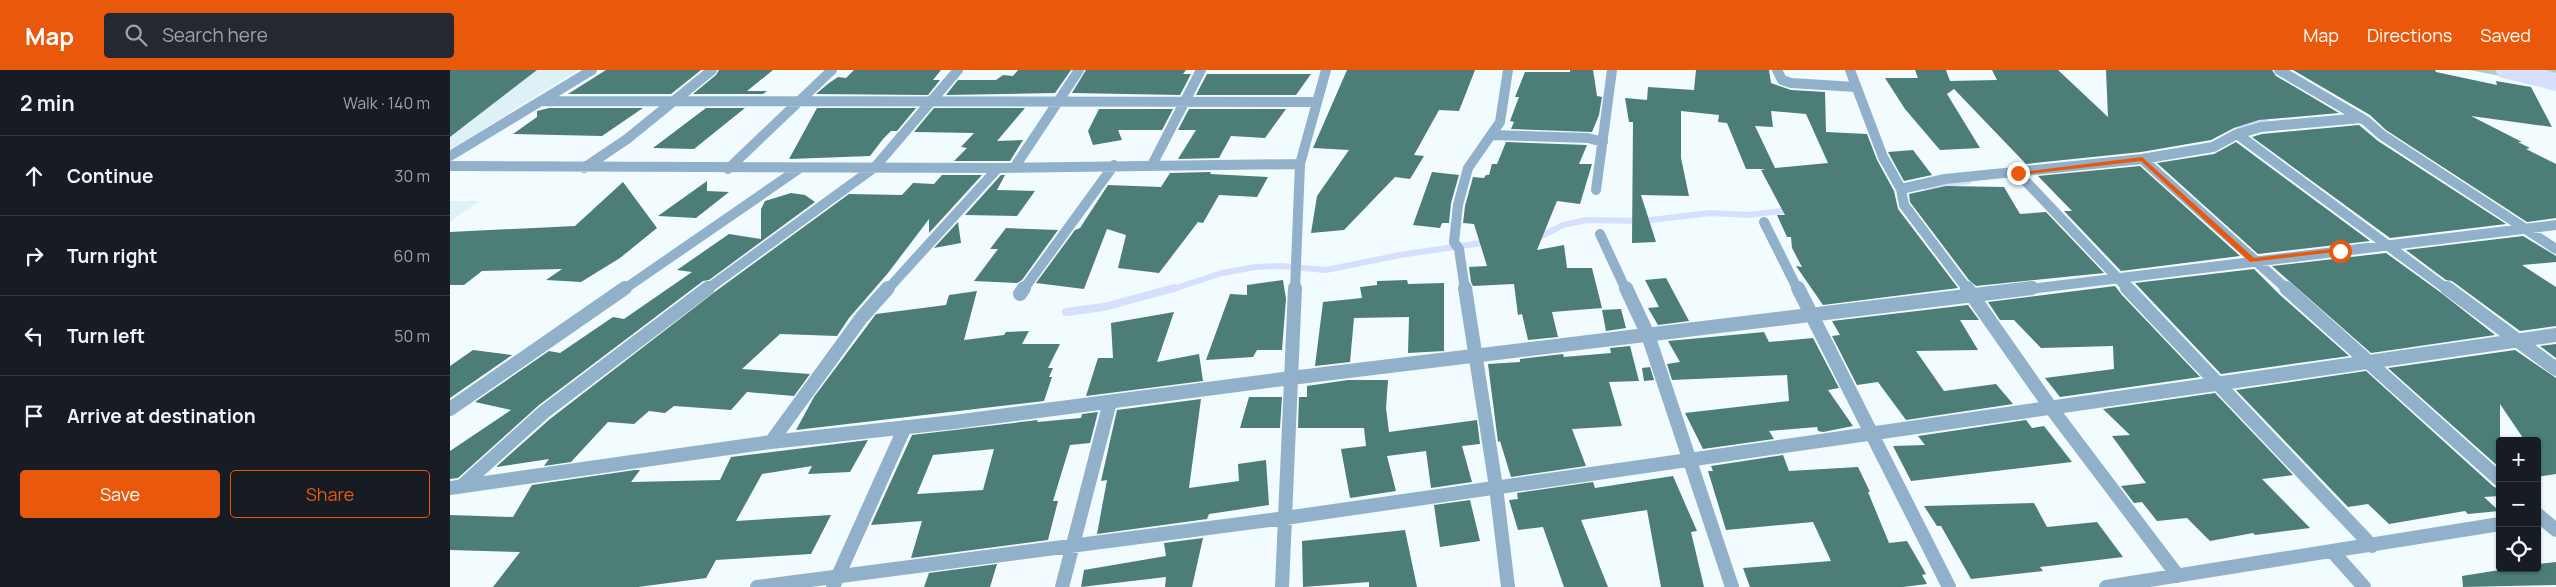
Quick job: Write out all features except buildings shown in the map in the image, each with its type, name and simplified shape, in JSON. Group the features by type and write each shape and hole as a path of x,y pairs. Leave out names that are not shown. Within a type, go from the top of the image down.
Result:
{"street":[{"path":"450,156 592,70"},
{"path":"584,168 627,139 712,70"},
{"path":"728,168 832,70"},
{"path":"457,487 544,412 766,245 875,167 958,70"},
{"path":"1014,168 1079,70"},
{"path":"1152,165 1201,70"},
{"path":"1282,587 1296,268 1297,272 1300,164 1326,70"},
{"path":"1508,70 1500,122 1468,168 1458,206 1456,245 1496,487 1508,587"},
{"path":"1596,190 1612,70"},
{"path":"1777,70 1782,80 1791,83 1856,87"},
{"path":"1850,70 1882,156 1901,189 1904,205 1973,296 2051,408 2178,576"},
{"path":"2279,70 2364,119 2382,135 2527,228 2556,249"},
{"path":"541,101 1317,102"},
{"path":"1901,189 1946,179 2142,159 2213,147 2237,134 2261,127 2364,119"},
{"path":"2237,134 2556,370"},
{"path":"1492,136 1588,138 1603,142"},
{"path":"2142,159 2252,260 2496,476"},
{"path":"450,166 584,168 1014,168 1114,165 1300,164"},
{"path":"1020,294 1114,165"},
{"path":"450,409 800,168"},
{"path":"771,442 862,317 998,168"},
{"path":"2018,173 2372,546"},
{"path":"1764,222 1949,587"},
{"path":"457,487 771,442 1812,316 2252,260 2556,225"},
{"path":"1600,234 1648,335 1692,459 1732,587"},
{"path":"758,587 836,582 1074,545 1285,518 2556,335"},
{"path":"1062,587 1110,402"},
{"path":"836,582 904,427"},
{"path":"2543,516 2556,530"},
{"path":"2106,587 2496,525"},
{"path":"2332,552 2364,587"}],"shaded area":[{"path":"450,70 578,70 450,150"},
{"path":"450,201 479,201 450,222"}],"green space":[{"path":"2469,70 2556,70 2556,89 2543,84"}],"waterway":[{"path":"2510,70 2556,82"},
{"path":"2235,135 2242,127 2266,122"},
{"path":"1926,187 1969,181"},
{"path":"1534,240 1563,225 1587,220 1642,221 1711,213 1747,215 1792,210"},
{"path":"1170,290 1222,273 1256,267 1280,266 1326,270 1400,255 1488,242"},
{"path":"1066,312 1104,307 1174,288"}],"route":[{"path":"2018,173 2142,159 2252,260 2340,251"}]}
